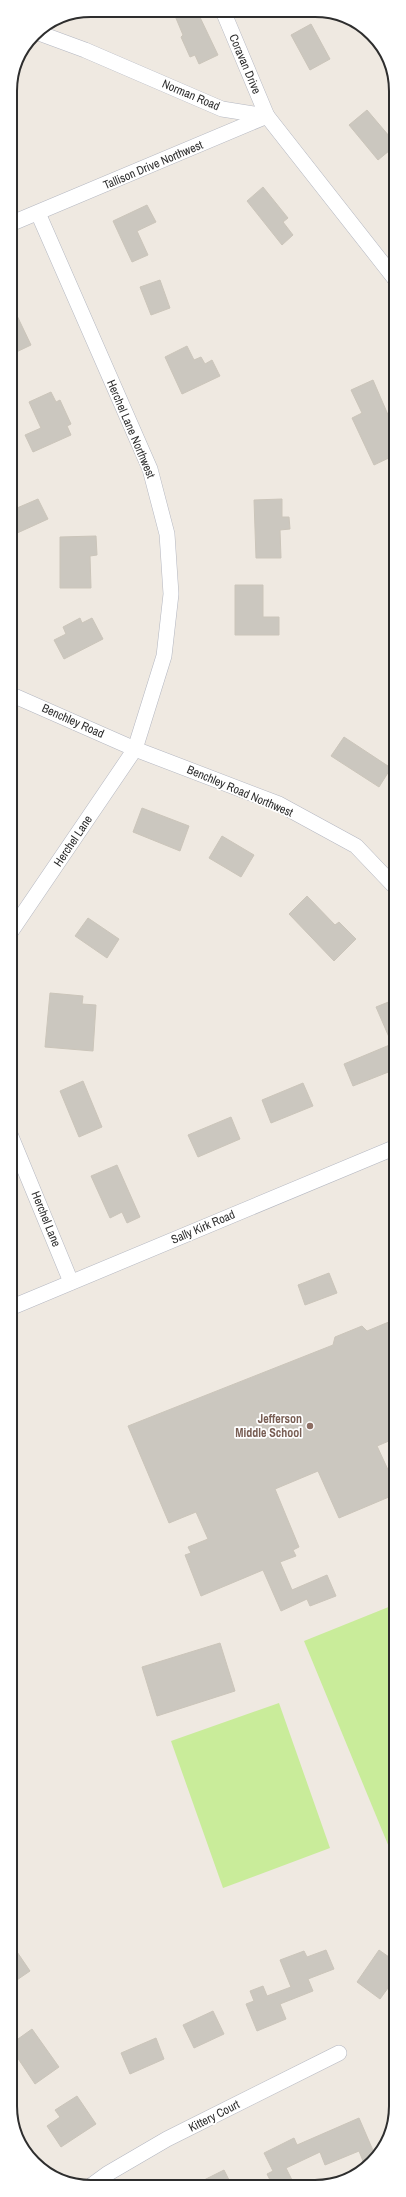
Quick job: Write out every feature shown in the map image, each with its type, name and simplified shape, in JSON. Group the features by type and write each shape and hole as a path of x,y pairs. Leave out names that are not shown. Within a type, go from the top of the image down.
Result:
{"street":[{"name":"Coravan Drive","path":"225,17 267,116"},
{"name":"Norman Road","path":"43,34 85,50 222,109 267,116"},
{"name":"Tallison Drive Northwest","path":"17,221 267,116"},
{"path":"267,116 389,271"},
{"name":"Herchel Lane Northwest","path":"38,213 150,469 167,534 171,594 164,656 135,749"},
{"name":"Benchley Road","path":"17,697 135,749"},
{"name":"Benchley Road Northwest","path":"135,749 279,804 356,846 389,881"},
{"name":"Herchel Lane","path":"17,923 135,749"},
{"name":"Sally Kirk Road","path":"17,1305 389,1150"},
{"name":"Herchel Lane","path":"17,1151 71,1282"},
{"name":"Kittery Court","path":"100,2180 107,2174 168,2139 339,2053"}],"green space":[{"path":"389,1607 389,1847 304,1641"},
{"path":"279,1703 330,1848 223,1888 171,1741"}],"building":[{"path":"176,17 200,17 218,55 199,64 195,55 190,57 181,37 183,35"},
{"path":"311,24 330,59 310,70 291,35"},
{"path":"367,110 389,136 389,151 378,160 349,125"},
{"path":"263,187 288,218 283,222 293,235 282,245 247,201"},
{"path":"147,205 156,222 137,231 148,255 132,262 113,221"},
{"path":"160,280 170,308 151,315 140,287"},
{"path":"17,316 31,345 17,352"},
{"path":"187,346 194,360 201,357 205,364 212,360 220,376 182,394 165,357"},
{"path":"373,380 389,417 389,458 374,465 352,418 362,413 351,390"},
{"path":"51,392 56,402 60,400 71,424 67,426 71,435 33,452 25,435 41,428 29,402"},
{"path":"38,499 48,519 17,533 17,508"},
{"path":"282,499 282,517 289,517 290,529 280,530 281,558 256,558 254,500"},
{"path":"96,536 97,555 90,556 91,588 60,588 60,537"},
{"path":"235,585 263,585 263,617 279,617 279,635 235,635"},
{"path":"80,618 82,623 92,618 103,639 64,659 54,640 66,634 63,627"},
{"path":"344,737 389,767 389,771 379,787 331,756"},
{"path":"142,808 189,826 180,851 133,832"},
{"path":"222,836 254,855 241,877 209,858"},
{"path":"307,896 335,925 339,922 356,939 334,961 289,914"},
{"path":"88,918 119,939 107,958 75,936"},
{"path":"50,993 83,996 82,1004 96,1005 93,1051 45,1047"},
{"path":"389,1002 389,1037 376,1007"},
{"path":"389,1045 389,1072 353,1086 344,1064"},
{"path":"83,1081 102,1127 79,1137 60,1091"},
{"path":"303,1083 313,1106 271,1123 262,1100"},
{"path":"231,1117 240,1139 198,1157 188,1135"},
{"path":"117,1165 140,1217 127,1223 122,1212 110,1218 91,1176"},
{"path":"329,1273 337,1293 305,1305 298,1285"},
{"path":"389,1322 389,1441 377,1446 389,1472 389,1497 339,1518 318,1471 275,1489 299,1547 293,1550 296,1556 280,1562 292,1590 327,1575 336,1596 310,1606 307,1599 281,1611 263,1570 201,1596 185,1555 191,1553 188,1547 208,1539 196,1512 169,1523 128,1426 333,1345 335,1337 362,1326 367,1331"},
{"path":"220,1643 235,1691 157,1716 142,1667"},
{"path":"326,1950 334,1969 308,1979 313,1991 280,2004 286,2019 257,2031 246,2004 254,2001 250,1991 263,1986 267,1996 291,1987 280,1960 304,1951 307,1957"},
{"path":"379,1950 389,1957 389,1987 380,1999 357,1982"},
{"path":"17,1952 30,1971 17,1980"},
{"path":"213,2011 224,2034 194,2048 183,2025"},
{"path":"32,2029 59,2067 35,2084 17,2057 17,2040"},
{"path":"156,2038 164,2059 130,2074 121,2053"},
{"path":"77,2096 96,2124 61,2147 47,2126 60,2117 55,2110"},
{"path":"359,2118 373,2151 363,2161 359,2151 325,2165 320,2152 286,2168 292,2180 270,2180 267,2174 273,2171 264,2153 294,2138 297,2145"},
{"path":"224,2170 229,2180 204,2180"}],"place":[{"name":"Jefferson Middle School","path":"310,1426"}]}
